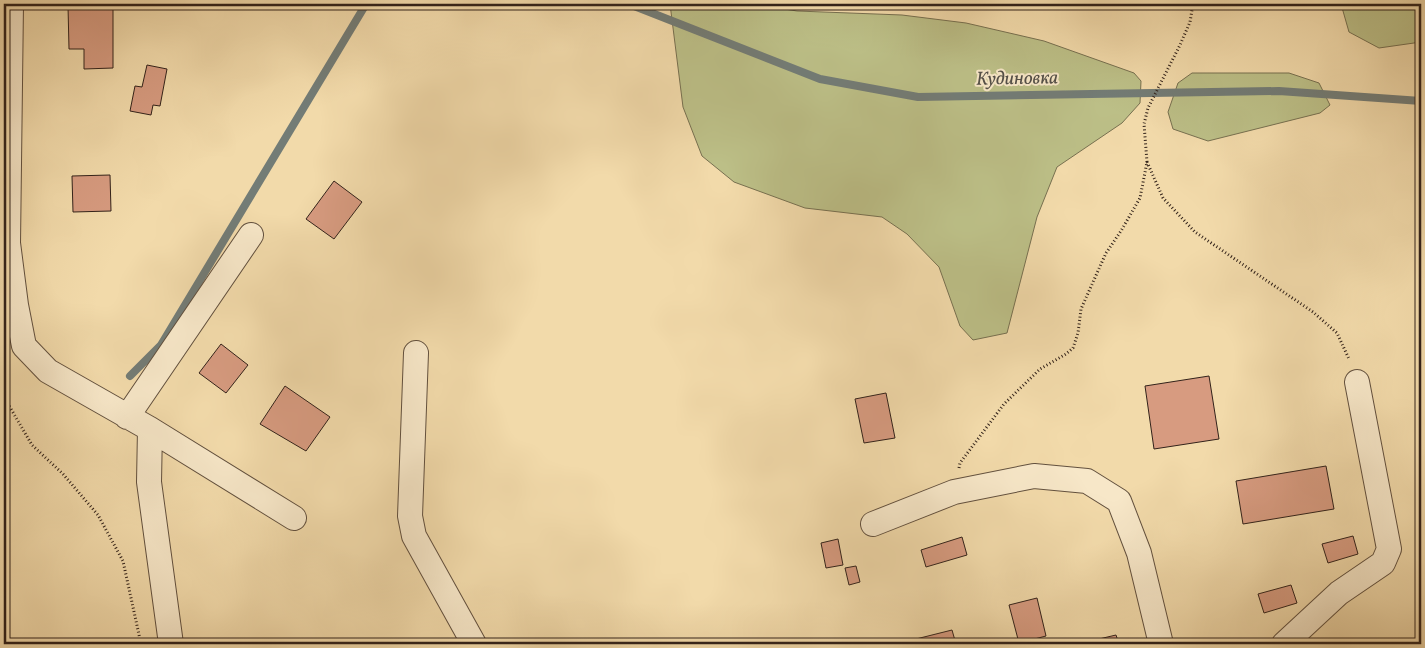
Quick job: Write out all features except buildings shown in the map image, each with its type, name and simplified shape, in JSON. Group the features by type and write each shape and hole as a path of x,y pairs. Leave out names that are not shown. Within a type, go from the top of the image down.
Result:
{"street":[{"path":"12,4 8,243 16,305 24,346 48,371 150,429 294,518"},
{"path":"127,417 251,235"},
{"path":"416,353 410,516 414,536 474,644"},
{"path":"1284,644 1339,593 1383,563 1389,549 1357,382"},
{"path":"150,429 149,482 171,644"},
{"path":"873,524 954,492 1034,476 1087,482 1118,501 1139,553 1161,644"}],"path":[{"path":"954,492 960,463 1004,404 1040,369 1073,348 1082,310 1094,278 1106,253 1140,198 1147,162 1144,124 1148,108 1190,22 1193,4"},
{"path":"1147,162 1163,198 1195,232 1313,312 1337,333 1346,350 1357,382"},
{"path":"4,397 32,445 63,474 98,515 123,561 141,644"}],"green space":[{"path":"670,4 754,4 797,11 902,15 966,23 1044,41 1134,73 1141,81 1140,103 1122,123 1057,167 1037,217 1007,333 973,340 960,326 939,267 907,234 882,217 805,208 734,182 702,156 683,107"},
{"path":"1341,4 1421,4 1421,42 1379,48 1349,32"},
{"path":"1192,73 1289,73 1319,83 1330,105 1320,113 1208,141 1173,129 1168,112 1178,83"}],"waterway":[{"path":"130,376 161,345 366,4"},
{"name":"Кудиновка","path":"629,4 820,79 918,97 1279,91 1421,101"}]}
